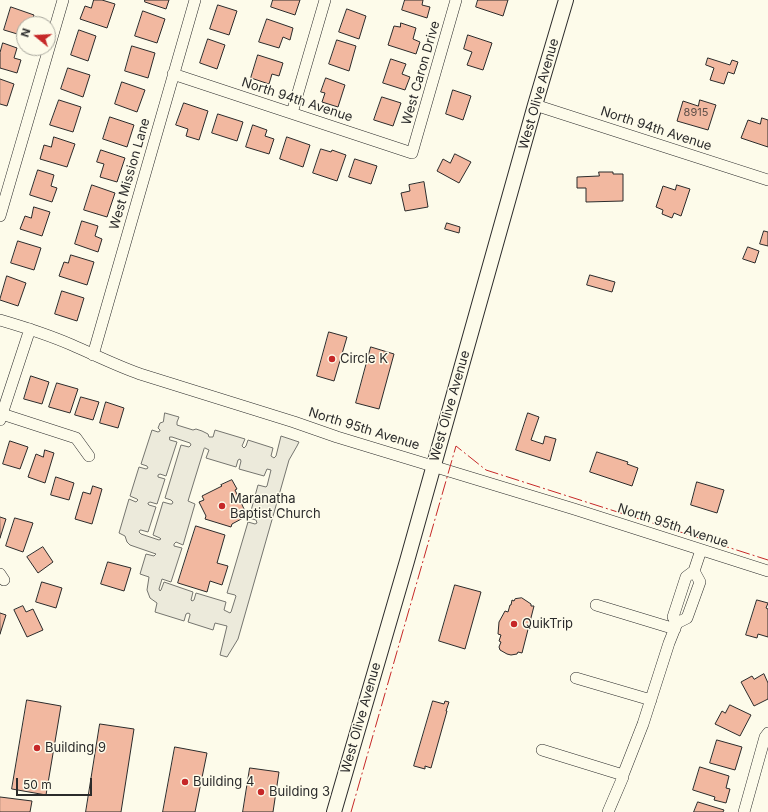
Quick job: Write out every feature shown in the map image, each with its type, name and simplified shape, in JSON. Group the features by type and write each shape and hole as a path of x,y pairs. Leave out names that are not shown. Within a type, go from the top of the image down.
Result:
{"main road":[{"name":"West Olive Avenue","path":"334,812 566,0"}],"street":[{"path":"0,216 63,0"},
{"name":"West Mission Lane","path":"93,355 195,0"},
{"path":"292,113 325,0"},
{"name":"West Caron Drive","path":"412,153 456,0"},
{"name":"North 94th Avenue","path":"173,74 412,153"},
{"name":"North 94th Avenue","path":"535,105 768,180"},
{"name":"North 95th Avenue","path":"0,320 30,329 72,345 122,368 140,374 768,571"},
{"path":"30,329 1,417 76,438 89,456"},
{"path":"608,812 643,724 669,643 676,626 674,617 686,577 694,571 700,550"},
{"path":"596,605 676,626"},
{"path":"576,678 651,700"},
{"path":"744,812 765,737 768,733"},
{"path":"542,750 623,775"}],"shaded area":[{"path":"165,413 179,417 177,425 202,431 208,434 209,437 213,437 215,430 245,439 242,446 244,448 248,440 273,448 271,456 274,458 276,456 281,436 299,442 289,460 238,639 227,657 220,655 227,626 215,623 213,630 188,622 190,614 188,613 186,614 184,621 155,612 157,603 150,598 147,590 149,577 140,574 146,554 154,556 156,554 130,545 125,536 119,533 129,499 136,502 138,500 130,496 139,467 146,469 148,468 147,466 141,464 152,430 158,432 160,431 158,428 160,423 163,422","holes":["170,437 190,443 191,445 189,447 181,445 165,498 173,502 172,504 163,502 153,535 161,539 159,540 139,532 140,530 148,532 156,507 149,505 148,503 150,502 157,504 165,479 158,477 158,475 160,474 166,476 177,442 170,440","205,448 209,450 206,458 236,467 238,460 240,459 239,469 264,476 267,469 271,470 267,486 258,485 249,518 256,520 257,523 255,524 248,522 227,593 236,596 230,613 224,610 226,602 196,593 194,600 192,601 193,592 164,582 160,591 159,589 162,579 171,582 182,548 174,546 174,544 176,542 183,545 195,504 188,501"]}],"building":[{"path":"94,0 102,0 115,4 107,28 80,19 85,6 91,8"},
{"path":"145,0 169,0 166,9 145,2"},
{"path":"273,0 300,0 295,15 271,7"},
{"path":"405,0 423,0 422,5 430,7 427,18 402,10"},
{"path":"478,0 508,0 503,16 476,7"},
{"path":"218,5 237,11 229,35 210,29"},
{"path":"11,7 34,15 16,16 16,34 4,30"},
{"path":"347,9 366,16 359,39 339,32"},
{"path":"143,11 165,19 157,43 135,36"},
{"path":"267,19 293,28 290,40 283,37 279,48 259,42"},
{"path":"401,23 416,28 413,39 420,42 416,54 388,45 394,26 400,27"},
{"path":"79,30 96,36 88,61 71,55"},
{"path":"468,35 492,43 483,70 467,65 472,52 464,49"},
{"path":"208,39 225,45 217,69 200,63"},
{"path":"337,40 356,46 349,71 329,64"},
{"path":"3,43 16,48 14,58 21,60 17,73 0,68 0,53"},
{"path":"132,46 155,53 148,78 125,71"},
{"path":"258,55 283,63 279,76 272,74 269,84 251,78"},
{"path":"708,58 730,65 732,60 738,62 734,74 728,72 724,84 710,80 714,68 706,65"},
{"path":"391,59 406,64 402,74 410,77 405,90 383,83"},
{"path":"68,68 90,75 83,97 61,89"},
{"path":"326,78 345,85 338,107 322,102 325,93 321,92"},
{"path":"0,79 14,84 7,106 0,104"},
{"path":"122,82 145,90 137,112 115,104"},
{"path":"453,90 471,96 463,120 446,114"},
{"path":"382,97 401,103 393,126 374,120"},
{"path":"59,100 81,107 73,132 50,125"},
{"path":"700,100 716,105 708,130 677,121 683,101 698,106"},
{"path":"184,103 208,111 199,140 186,136 188,129 176,125"},
{"path":"218,114 243,122 237,141 212,133"},
{"path":"110,117 134,125 127,147 103,139"},
{"path":"762,118 768,120 768,147 741,138 748,120 760,124"},
{"path":"253,125 267,130 265,136 274,139 269,154 246,147"},
{"path":"54,137 75,144 67,167 40,159 44,145 51,147"},
{"path":"287,137 310,145 303,167 280,159"},
{"path":"321,149 331,152 332,150 346,155 337,181 313,173"},
{"path":"101,150 125,158 117,182 100,177 104,164 97,162"},
{"path":"455,154 471,162 459,183 437,171 443,159 450,163"},
{"path":"355,159 377,166 371,184 349,177"},
{"path":"38,170 54,175 51,186 57,188 52,202 30,195"},
{"path":"599,172 623,174 623,201 586,202 586,188 577,188 577,177 599,176"},
{"path":"424,182 428,207 405,211 401,193 410,191 409,185"},
{"path":"92,185 115,193 107,217 84,210"},
{"path":"677,185 690,189 681,216 674,213 672,218 662,214 663,210 656,207 663,186 675,190"},
{"path":"34,207 50,212 42,236 20,229 25,216 31,218"},
{"path":"82,221 98,226 95,236 102,239 98,252 75,244"},
{"path":"447,223 460,227 459,233 445,229"},
{"path":"764,231 768,232 768,246 760,244"},
{"path":"18,241 41,248 34,270 11,263"},
{"path":"748,247 759,251 755,263 743,259"},
{"path":"71,255 94,262 87,285 59,276 64,262 68,263"},
{"path":"590,275 615,282 612,292 587,285"},
{"path":"7,276 26,283 18,306 0,300"},
{"path":"62,291 84,298 77,321 55,314"},
{"name":"Circle K","path":"329,332 347,337 334,381 317,376"},
{"name":"Circle K","path":"371,347 394,354 379,409 356,403"},
{"path":"31,376 49,382 42,404 24,399"},
{"path":"57,383 78,389 70,413 49,407"},
{"path":"81,397 99,402 93,420 75,415"},
{"path":"106,402 124,408 118,428 100,423"},
{"path":"528,413 539,417 531,440 543,444 545,436 556,439 550,461 516,450"},
{"path":"10,441 28,447 20,469 3,464"},
{"path":"45,450 54,453 45,483 28,477 36,454 43,457"},
{"path":"597,452 628,462 627,464 638,468 632,486 590,472"},
{"path":"56,477 74,483 69,500 51,495"},
{"name":"Maranatha Baptist Church","path":"232,480 245,511 242,512 245,517 232,524 231,527 205,519 206,516 199,502 204,500 202,496"},
{"path":"697,482 724,490 717,513 691,505"},
{"path":"93,486 102,489 92,524 75,519 83,492 90,494"},
{"path":"0,517 6,519 0,538"},
{"path":"15,518 33,523 23,552 6,546"},
{"path":"196,526 225,535 217,563 228,566 222,585 210,581 207,592 178,583"},
{"path":"43,547 53,562 38,573 27,557"},
{"path":"108,562 131,568 124,591 101,584"},
{"path":"42,582 62,588 56,608 36,602"},
{"path":"455,585 481,592 465,649 439,641"},
{"name":"QuikTrip","path":"522,598 531,604 531,606 534,606 522,653 518,652 517,654 511,655 500,650 499,647 501,642 499,641 501,635 498,634 499,622 505,611 508,612 512,600 514,601 515,599"},
{"path":"757,600 768,603 766,608 768,609 768,637 758,634 757,638 746,635"},
{"path":"23,606 26,612 33,609 43,630 27,637 14,610"},
{"path":"0,613 6,615 0,634"},
{"path":"764,674 768,683 768,699 754,706 741,682 752,676 754,679"},
{"name":"Building 9","path":"27,700 61,706 46,795 12,789"},
{"path":"433,701 444,704 445,701 449,702 431,768 425,766 425,769 414,766"},
{"path":"730,705 751,715 740,736 715,724 722,711 725,713"},
{"path":"100,724 134,729 121,812 86,812"},
{"path":"717,740 742,747 735,770 710,763"},
{"name":"Building 4","path":"175,747 207,753 195,812 163,812"},
{"path":"700,767 729,776 726,788 730,789 726,803 714,800 715,797 693,790"},
{"name":"Building 3","path":"250,768 279,772 273,812 243,812"},
{"path":"0,797 32,801 30,812 0,812"},
{"path":"698,802 724,810 723,812 694,812"}],"power":[{"path":"351,812 456,446 486,470 768,560"}],"place":[{"name":"Circle K","path":"332,359"},
{"name":"Maranatha Baptist Church","path":"222,506"},
{"name":"QuikTrip","path":"514,624"},
{"name":"Building 9","path":"37,748"},
{"name":"Building 4","path":"185,782"},
{"name":"Building 3","path":"261,792"}]}
